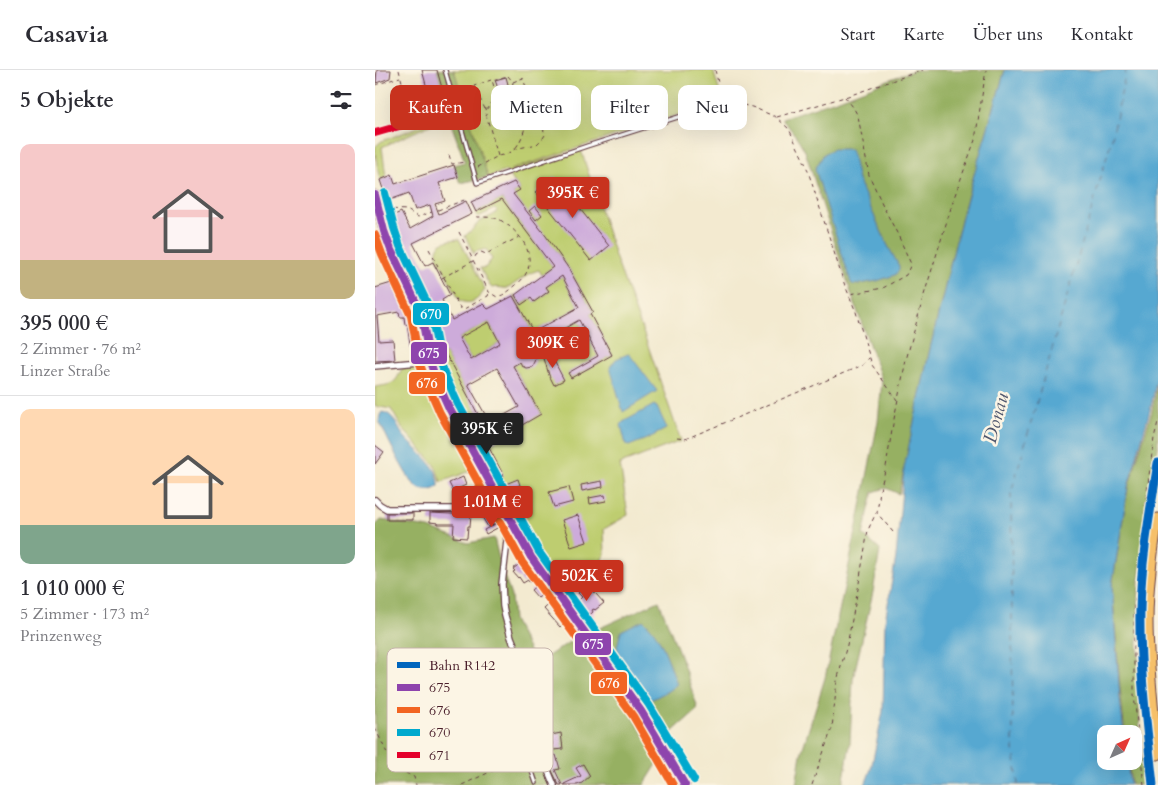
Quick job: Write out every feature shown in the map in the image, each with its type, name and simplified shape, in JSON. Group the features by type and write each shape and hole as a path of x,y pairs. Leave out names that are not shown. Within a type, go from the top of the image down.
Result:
{"main road":[{"path":"375,195 377,212 391,250 421,313 430,361 449,408 507,515 541,572 641,711 685,785"},
{"path":"1158,518 1149,592 1148,620 1149,661 1158,754"}],"street":[{"path":"375,366 430,361"},
{"path":"375,500 387,509 463,509 480,505 497,496"},
{"path":"507,515 504,520 507,541 502,584 503,606 511,637 517,648"},
{"path":"549,772 554,785"}],"lane":[{"path":"445,70 449,85"},
{"path":"461,130 477,183 678,117"},
{"path":"375,133 390,128"},
{"path":"532,772 536,783"}],"path":[{"path":"375,70 375,77"},
{"path":"399,70 403,85"},
{"path":"715,70 723,104 743,104 776,117 789,129 807,165 872,366 897,400"},
{"path":"776,117 845,97 923,70"},
{"path":"812,785 832,728 837,681 847,645 868,530 877,513 906,360 955,195 975,140 986,70"},
{"path":"498,156 485,111 474,86 508,76 513,82"},
{"path":"375,85 400,77"},
{"path":"513,82 523,78 525,85"},
{"path":"492,80 493,85"},
{"path":"845,97 853,106 858,116 869,175 899,235 911,264 906,275 883,288 849,294"},
{"path":"485,111 491,104"},
{"path":"515,149 525,130"},
{"path":"473,170 515,149 537,144 545,135 544,130"},
{"path":"449,155 452,164 471,162"},
{"path":"438,210 467,199"},
{"path":"386,204 388,209 407,210 418,218 432,212"},
{"path":"459,232 489,292 497,297 503,296 524,279 531,260 525,245 519,237 499,219 476,217"},
{"path":"443,278 473,261 476,255 481,252 486,254 519,237"},
{"path":"429,249 460,308 464,309 488,296 489,292"},
{"path":"677,438 685,439 746,414 863,365 870,358"},
{"path":"877,513 893,532"},
{"path":"375,728 387,753"},
{"path":"404,772 414,777 416,785"},
{"path":"462,785 490,772"}],"shaded area":[{"path":"573,562 588,585 604,603 595,610 591,631 553,580"}],"green space":[{"path":"437,70 713,70 718,85 678,85 678,115 668,118 668,85 591,85 591,130 632,130 510,170 581,150 616,259 681,441 620,464 628,515 604,529 605,554 588,585 579,593 588,584 573,562 553,580 536,556 448,396 434,359 445,353 493,441 541,413 513,366 520,362 526,368 531,366 535,361 534,354 543,349 513,296 515,295 521,305 531,298 535,302 549,292 546,287 562,276 579,307 539,329 546,339 579,320 598,356 568,373 571,378 612,355 590,314 593,312 569,269 513,194 520,190 506,171 460,183 454,165 465,162 453,130 481,130 481,85 441,85"},
{"path":"437,70 454,70 459,85 441,85"},
{"path":"914,70 1005,70 963,212 929,353 899,494 886,488 873,492 863,535 880,550 873,592 853,679 850,744 843,785 796,785 801,754 825,678 878,422 882,381 805,151 782,118 839,99"},
{"path":"410,130 419,130 382,147 386,178 380,180 375,147 382,141"},
{"path":"453,130 473,130 488,177 460,183 454,165 465,162"},
{"path":"502,199 553,267 542,275 539,270 532,272 509,288 492,288 480,268 485,268 492,259 486,249 474,252 474,254 465,236 479,222 495,214 497,211 495,209 478,217 476,212"},
{"path":"459,239 485,289 481,296 471,302 460,300 437,254 437,249 441,243"},
{"path":"489,322 500,343 471,360 459,338"},
{"path":"423,365 442,410 476,469 441,482 435,465 402,428 391,409 375,406 375,387 393,383 402,368"},
{"path":"1158,381 1158,448 1139,580 1140,725 1124,725 1112,586 1128,488 1152,411"},
{"path":"381,520 429,528 468,543 494,538 511,596 513,620 528,648 387,648 387,772 553,772 553,653 580,635 617,688 659,761 644,785 375,785 375,526"},
{"path":"659,601 683,663 698,709 664,739 591,632"},
{"path":"1143,769 1145,785 1131,785 1129,770"}],"water":[{"name":"Donau","path":"1005,70 1158,70 1158,374 1151,407 1128,487 1112,586 1123,725 1097,725 1097,770 1128,770 1130,785 865,785 871,769 883,711 885,621 896,557 904,468 963,212"},
{"path":"833,149 851,149 858,180 899,266 899,270 895,275 877,281 854,285 851,283 815,169 824,154"},
{"path":"628,354 657,391 623,412 610,367 616,359"},
{"path":"654,405 657,407 666,429 629,446 626,445 621,425 623,422"},
{"path":"382,412 392,418 403,435 430,463 437,474 439,486 434,489 425,490 419,489 412,482 379,421"},
{"path":"643,620 650,626 660,641 677,684 649,701 621,662 617,647 621,631"}],"building":[{"path":"377,70 391,70 390,78 376,83"},
{"path":"422,70 437,70 441,85 426,85"},
{"path":"506,77 508,85 497,85 495,80"},
{"path":"454,165 458,177 439,183 445,201 435,204 439,214 466,201 472,214 413,243 425,266 433,262 450,295 442,300 452,320 480,305 483,304 488,309 513,296 543,349 534,354 536,358 532,367 526,368 520,362 513,366 541,414 493,442 445,353 434,359 431,344 438,340 433,331 435,329 390,239 396,237 388,218 401,212 410,229 433,216 430,205 415,210 409,193 387,201 380,180 392,175 395,184","holes":["489,322 500,343 471,360 459,338","497,368 519,407 490,423 468,384"]},
{"path":"555,177 609,246 591,261 536,192"},
{"path":"514,182 520,190 513,194 569,269 593,312 590,314 612,355 571,378 568,373 598,356 579,320 546,339 539,329 579,307 562,276 546,287 549,291 534,302 531,298 521,305 515,295 553,267 502,199 476,212 471,202"},
{"path":"535,206 542,215 536,220 529,211"},
{"path":"398,281 405,308 412,307 413,314 418,315 422,349 411,350 407,324 405,325 404,317 400,317 399,312 377,316 379,341 393,340 395,360 375,361 375,288"},
{"path":"549,351 564,380 554,385 543,355"},
{"path":"479,429 504,476 496,480 471,434"},
{"path":"375,445 384,452 375,464"},
{"path":"463,477 466,485 453,491 449,483"},
{"path":"518,479 520,485 505,491 503,485"},
{"path":"602,481 603,487 582,491 581,485"},
{"path":"569,487 573,502 554,507 549,492"},
{"path":"605,495 606,501 590,504 589,498"},
{"path":"488,507 497,522 488,527 479,512"},
{"path":"387,513 413,513 413,520 387,520"},
{"path":"430,513 471,515 467,538 453,537 454,524 430,522"},
{"path":"578,515 587,542 571,547 562,520"},
{"path":"497,523 499,527 486,534 484,530"},
{"path":"522,562 535,578 529,582 528,580 523,583 513,572 515,571 513,569"},
{"path":"537,585 544,593 538,598 531,590"},
{"path":"588,585 604,603 595,610 592,610 593,612 585,619 571,602 577,597 579,600 582,597 578,593"},
{"path":"554,600 569,618 560,627 544,609"},
{"path":"561,733 563,749 553,750 553,735"},
{"path":"556,755 560,769 555,770 562,785 559,785 552,772 553,756"},
{"path":"583,764 590,776 577,785 564,785 581,776 576,768"}],"ferry route":[{"path":"1018,785 1013,740 1011,493 1112,138 1126,70"}],"rail line":[{"name":"R142","path":"1153,785 1142,676 1140,610 1144,555 1158,463"}],"transit line":[{"name":"671","path":"375,133 390,129"},
{"name":"670","path":"385,193 400,246 430,309 444,373 458,404 539,552 649,705 694,780"},
{"name":"675","path":"375,195 391,250 421,313 430,361 449,408 531,557 641,711 685,785"},
{"name":"676","path":"375,235 411,316 420,364 440,413 522,562 633,716 673,785"}]}
